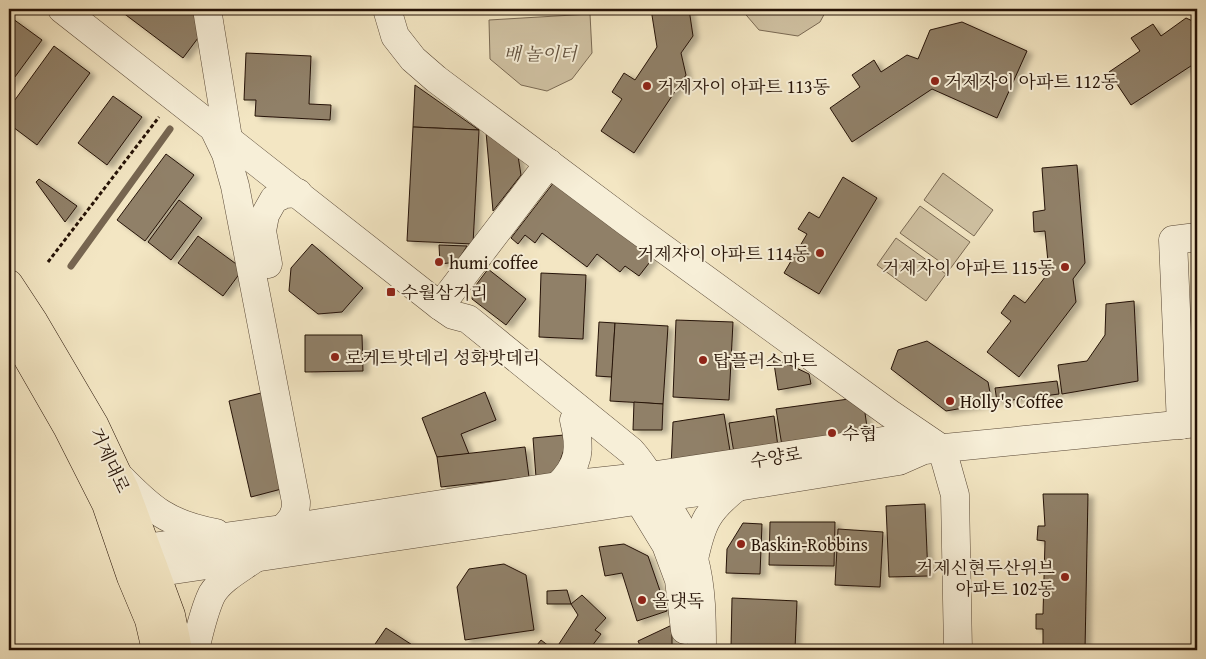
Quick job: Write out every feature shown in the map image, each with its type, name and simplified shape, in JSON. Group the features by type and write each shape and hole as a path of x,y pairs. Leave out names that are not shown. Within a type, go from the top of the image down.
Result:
{"main road":[{"name":"거제대로","path":"9,284 34,322 94,424 119,476 135,549 144,575 149,620 156,650"},
{"name":"거제대로","path":"9,326 72,435 106,504 135,549"},
{"name":"거제대로","path":"144,575 171,615 178,650"}],"street":[{"path":"62,9 447,310 468,319 640,460 644,488 679,580 685,650"},
{"path":"207,9 220,132 235,186 296,502 296,513 282,529"},
{"path":"387,9 395,36 412,59 436,79 890,413 933,449 955,495 958,650"},
{"path":"447,310 549,163"},
{"path":"298,193 285,194 274,199 265,215 262,231 310,501 319,512 333,521"},
{"path":"1189,424 1173,240 1197,237"},
{"path":"447,310 460,329 574,420 605,449 644,488 685,536 694,559 699,588 702,650"},
{"path":"558,486 570,473 578,454 579,439 574,420"},
{"name":"수양로","path":"644,488 737,487 899,460 933,449 1189,424"},
{"name":"수양로","path":"644,488 896,439 933,449"},
{"path":"119,476 142,500 168,518 195,529 232,536"},
{"path":"135,549 282,529 558,486 644,488"},
{"path":"694,559 698,538 710,511 737,487"},
{"path":"144,575 644,488"},
{"path":"195,650 199,632 213,593 230,575 258,556"}],"path":[{"path":"48,262 174,96"}],"green space":[{"path":"741,9 827,9 820,22 798,36 759,30"},
{"name":"배 놀이터","path":"590,14 592,53 572,79 547,91 521,85 490,59 489,20"},
{"path":"943,173 993,210 974,236 924,200"},
{"path":"920,206 970,242 950,269 900,233"},
{"path":"896,238 946,274 926,301 877,265"}],"building":[{"path":"118,9 197,9 201,34 183,58"},
{"name":"거제자이 아파트 113동","path":"651,9 689,9 693,36 681,53 686,75 634,153 601,131 622,99 612,92 624,73 635,80 657,47"},
{"path":"9,16 42,40 9,85"},
{"path":"1186,18 1197,23 1197,62 1131,105 1109,72 1140,51 1131,38 1153,24 1161,36"},
{"name":"거제자이 아파트 112동","path":"962,22 1027,51 997,118 932,89 852,142 830,108 860,87 852,75 874,60 881,72 907,55 918,59 930,30"},
{"path":"54,46 90,73 37,145 9,124 9,108"},
{"path":"246,53 311,56 309,104 331,105 330,120 255,116 256,100 244,100"},
{"path":"415,85 479,130 413,127"},
{"path":"113,96 142,117 107,165 78,143"},
{"path":"413,127 479,130 473,244 407,241"},
{"path":"486,132 518,156 521,175 493,211"},
{"path":"166,154 194,175 145,241 117,220"},
{"name":"거제자이 아파트 115동","path":"1077,165 1085,263 1073,279 1076,302 1019,377 987,352 1011,321 1001,313 1014,295 1025,303 1049,272 1045,231 1034,232 1033,212 1045,210 1042,168"},
{"name":"거제자이 아파트 114동","path":"843,177 877,198 819,294 784,273 807,234 798,229 809,212 819,218"},
{"path":"39,179 77,206 65,222 36,182"},
{"path":"554,182 653,258 639,276 625,266 620,272 597,254 587,267 542,233 535,243 525,235 518,244 511,238"},
{"path":"179,200 202,218 171,260 148,242"},
{"path":"198,236 243,269 223,296 178,263"},
{"path":"312,244 363,288 342,312 318,314 289,291 291,268"},
{"path":"439,245 467,246 457,262 440,264"},
{"path":"488,269 526,299 506,325 472,299 473,289"},
{"path":"541,273 586,275 583,339 539,337"},
{"path":"1134,301 1138,381 1062,394 1058,365 1087,361 1105,335 1106,304"},
{"name":"탑플러스마트","path":"676,320 733,322 729,400 673,397"},
{"path":"599,322 615,323 612,377 596,376"},
{"path":"615,323 668,326 663,404 610,401"},
{"path":"305,335 362,335 363,371 305,372"},
{"path":"927,341 988,382 992,403 946,411 891,369 898,350"},
{"path":"773,357 809,374 811,384 778,390"},
{"path":"1057,381 1059,394 997,402 995,388"},
{"path":"269,391 289,487 251,497 229,401"},
{"path":"485,392 496,420 461,434 469,454 437,457 422,418"},
{"path":"856,398 864,406 868,434 782,446 776,409"},
{"path":"634,402 663,404 662,430 633,430"},
{"path":"724,414 731,457 671,467 673,422"},
{"path":"774,416 778,447 734,453 729,423"},
{"path":"564,435 565,447 555,475 536,477 533,438"},
{"path":"525,447 529,477 441,487 437,457"},
{"name":"거제신현두산위브 아파트 102동","path":"1043,494 1088,494 1085,650 1043,650 1043,629 1036,629 1036,614 1043,614 1045,541 1037,540 1038,526 1045,526"},
{"path":"925,504 928,576 889,577 886,506"},
{"path":"770,522 835,522 834,566 769,565"},
{"path":"743,523 762,524 760,574 726,573 727,549"},
{"path":"838,529 883,532 880,587 835,585"},
{"path":"624,544 648,556 667,611 637,621 622,573 605,576 599,547"},
{"path":"504,564 526,575 534,630 465,640 457,587 469,569"},
{"path":"567,590 571,604 547,604 547,591"},
{"path":"582,595 606,618 595,630 601,634 589,650 555,650 578,615 571,604"},
{"path":"732,598 797,601 795,649 731,647"},
{"path":"672,625 672,650 642,650 638,641"},
{"path":"386,628 420,650 371,650"},
{"path":"541,640 554,650 533,650"}],"waterway":[{"path":"71,266 170,129"}],"place":[{"name":"거제자이 아파트 112동","path":"935,81"},
{"name":"거제자이 아파트 113동","path":"647,86"},
{"name":"거제자이 아파트 114동","path":"820,253"},
{"name":"humi coffee","path":"439,262"},
{"name":"거제자이 아파트 115동","path":"1065,267"},
{"name":"수월삼거리","path":"391,292"},
{"name":"로케트밧데리 성화밧데리","path":"335,357"},
{"name":"탑플러스마트","path":"703,360"},
{"name":"Holly's Coffee","path":"950,401"},
{"name":"수협","path":"832,433"},
{"name":"Baskin-Robbins","path":"741,544"},
{"name":"거제신현두산위브 아파트 102동","path":"1065,577"},
{"name":"올댓독","path":"642,600"}]}
